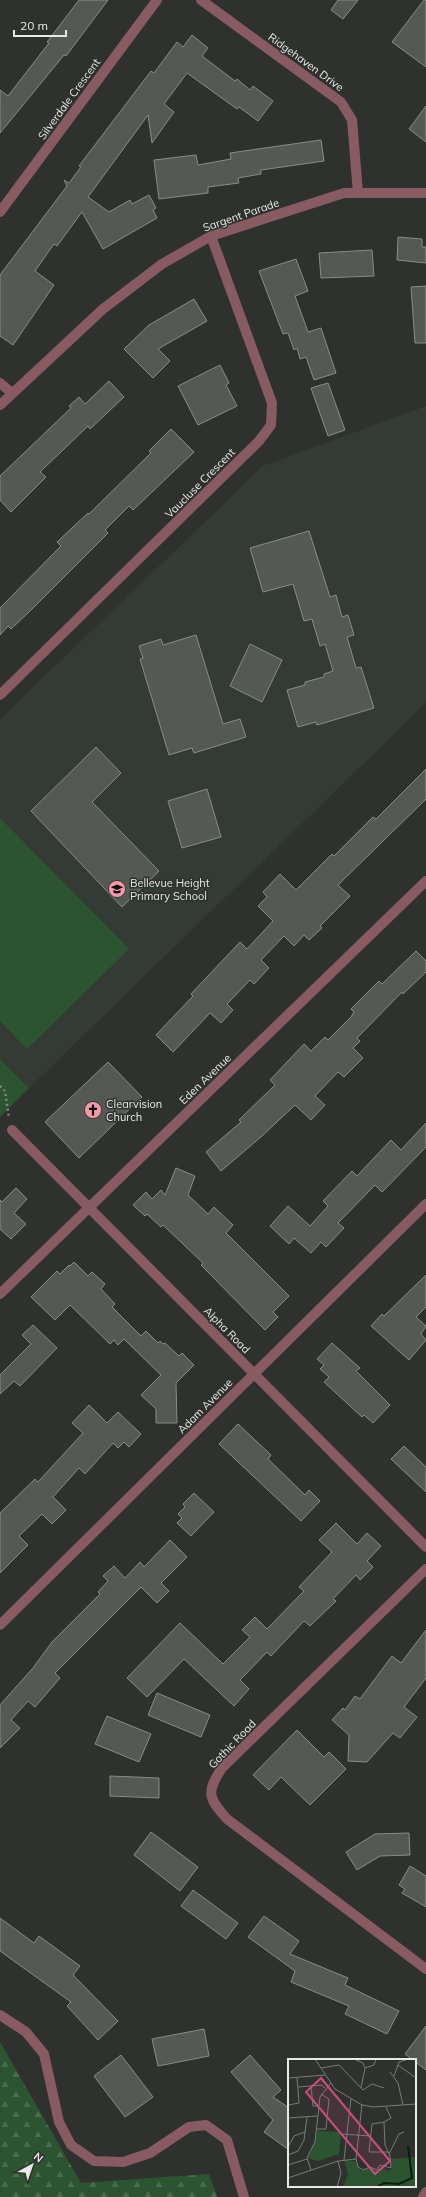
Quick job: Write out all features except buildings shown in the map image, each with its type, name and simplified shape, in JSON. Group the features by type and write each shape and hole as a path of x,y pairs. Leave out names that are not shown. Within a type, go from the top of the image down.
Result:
{"street":[{"name":"Silverdale Crescent","path":"0,212 157,0"},
{"name":"Ridgehaven Drive","path":"201,0 341,102 352,120 358,193"},
{"name":"Sargent Parade","path":"0,405 103,309 162,264 211,236 344,193 426,193"},
{"name":"Vaucluse Crescent","path":"0,696 253,447 271,425 272,403 211,236"},
{"path":"0,383 12,393"},
{"name":"Eden Avenue","path":"0,1294 426,881"},
{"name":"Alpha Road","path":"12,1130 426,1547"},
{"name":"Adam Avenue","path":"0,1625 426,1204"},
{"name":"Gothic Road","path":"426,1569 222,1768 213,1782 210,1793 214,1804 228,1819 426,1969"},
{"path":"0,2016 26,2032 44,2054 59,2122 71,2145 94,2161 123,2162 150,2153 189,2127 206,2125 227,2140 244,2197"},
{"path":"423,2197 426,2192"}],"path":[{"path":"0,1086 5,1091 12,1130"}],"shaded area":[{"name":"Bellevue Height Primary School","path":"426,406 426,703 29,1088 0,1059 0,719 263,466"}],"green space":[{"path":"0,818 129,949 27,1049 0,1021"},
{"path":"0,1059 29,1088 0,1117"},
{"path":"0,2042 81,2183 209,2174 217,2197 0,2197"}],"place":[{"name":"Bellevue Height Primary School","path":"117,889"},
{"name":"Clearvision Church","path":"93,1110"}]}
